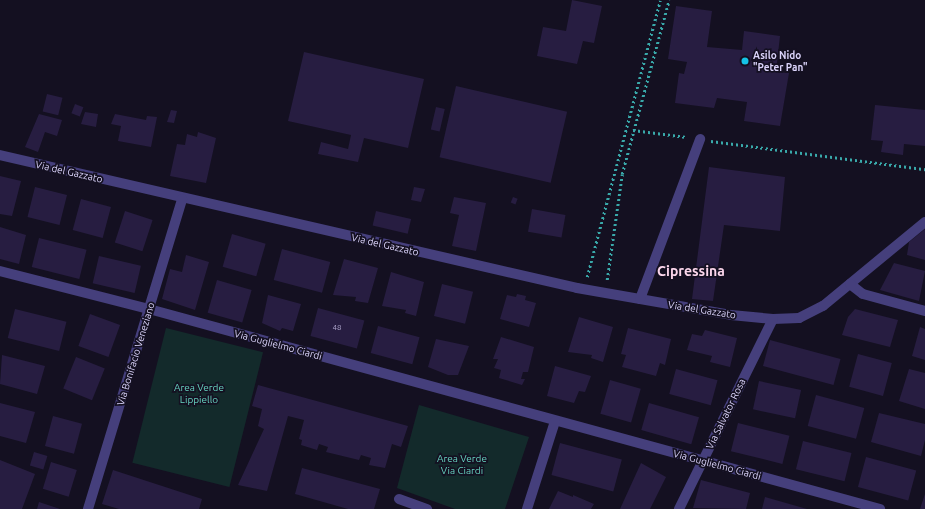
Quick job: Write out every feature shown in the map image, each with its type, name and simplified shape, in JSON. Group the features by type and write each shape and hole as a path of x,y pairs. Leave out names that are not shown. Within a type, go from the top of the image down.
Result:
{"street":[{"path":"640,299 700,139"},
{"name":"Via del Gazzato","path":"0,156 182,199 584,290 730,315 772,319 799,318 823,306 925,222"},
{"name":"Via Bonifacio Veneziano","path":"88,509 182,199"},
{"name":"Via Guglielmo Ciardi","path":"0,271 149,309 880,509"},
{"path":"850,284 863,294 925,311"},
{"name":"Via Salvator Rosa","path":"679,509 772,319"},
{"path":"527,509 555,421"},
{"path":"399,499 427,509"}],"path":[{"path":"584,290 660,0"},
{"path":"604,293 622,174 669,0"},
{"path":"633,130 925,169"}],"green space":[{"name":"Area Verde Lippiello","path":"166,328 263,352 229,487 132,463"},
{"name":"Area Verde Via Ciardi","path":"419,405 529,437 505,509 455,509 397,488"}],"building":[{"path":"572,0 602,6 594,43 583,41 577,64 537,56 543,27 566,31"},
{"path":"676,6 712,11 707,47 742,50 744,31 780,36 776,72 789,73 780,126 744,121 747,102 717,98 714,108 675,103 679,73 684,74 687,62 668,59"},
{"path":"304,52 424,79 408,148 364,138 358,162 318,154 321,142 348,149 351,135 288,121"},
{"path":"456,86 567,112 551,183 440,157"},
{"path":"47,94 63,98 58,115 43,111"},
{"path":"75,104 83,107 80,117 71,113"},
{"path":"875,105 925,110 925,146 904,144 903,155 881,152 883,141 871,140"},
{"path":"436,107 445,109 440,131 431,129"},
{"path":"171,110 177,111 174,123 167,122"},
{"path":"85,112 98,114 96,127 81,124"},
{"path":"39,114 62,120 57,136 45,132 38,152 25,147"},
{"path":"115,114 146,120 147,116 157,117 151,147 118,141 121,126 111,124"},
{"path":"198,132 216,138 206,183 170,176 177,144 185,145 187,134 197,137"},
{"path":"709,167 785,177 780,231 724,225 713,301 692,299"},
{"path":"0,176 21,181 12,216 0,214"},
{"path":"35,187 67,195 60,225 28,217"},
{"path":"414,187 425,189 421,202 411,200"},
{"path":"454,197 486,203 476,251 452,246 459,215 450,213"},
{"path":"513,197 518,199 515,204 511,203"},
{"path":"81,199 111,207 103,238 73,230"},
{"path":"532,209 565,215 561,238 528,232"},
{"path":"125,211 153,220 142,251 115,242"},
{"path":"376,211 411,219 408,234 373,226"},
{"path":"0,227 26,235 19,264 0,259"},
{"path":"925,229 925,260 907,255 909,242"},
{"path":"232,234 266,244 256,276 223,267"},
{"path":"39,238 87,250 79,279 32,267"},
{"path":"282,249 330,262 322,293 274,280"},
{"path":"186,255 209,262 195,310 162,299 170,269 182,272"},
{"path":"99,256 141,266 135,293 93,283"},
{"path":"344,259 378,268 368,303 355,301 356,297 333,295"},
{"path":"894,263 925,271 919,301 880,290"},
{"path":"391,272 424,282 416,316 405,313 406,310 382,306"},
{"path":"217,280 252,290 242,323 208,313"},
{"path":"442,284 473,292 465,324 434,316"},
{"path":"517,294 526,296 525,300 536,303 529,327 500,319 507,295 516,297"},
{"path":"268,295 301,304 293,331 282,328 280,331 262,323"},
{"path":"318,308 364,320 357,348 310,336"},
{"path":"15,309 66,322 59,351 8,338"},
{"path":"855,309 898,320 890,347 842,335 848,317"},
{"path":"90,314 120,325 108,357 78,346"},
{"path":"579,317 613,327 603,362 591,358 592,355 568,352"},
{"path":"378,326 420,337 412,364 371,353"},
{"path":"920,327 925,329 925,360 912,356"},
{"path":"628,328 671,339 665,365 660,363 656,376 622,367 626,355 621,354"},
{"path":"705,330 737,338 730,367 710,362 712,356 687,350 692,334 702,336"},
{"path":"501,337 534,347 528,372 523,372 521,379 525,379 522,385 499,378 501,370 494,368 498,359 493,359"},
{"path":"436,339 469,346 458,375 448,375 428,367"},
{"path":"770,340 841,359 834,385 763,366"},
{"path":"858,354 892,363 883,396 849,387"},
{"path":"2,355 45,366 37,394 0,384"},
{"path":"76,357 105,369 92,400 63,389"},
{"path":"555,366 591,376 585,392 579,391 574,403 547,396"},
{"path":"676,369 718,380 711,405 669,394"},
{"path":"909,369 925,373 925,409 899,401"},
{"path":"610,380 641,389 631,422 600,414"},
{"path":"759,381 801,390 795,418 753,409"},
{"path":"258,385 408,426 401,447 392,444 385,468 369,465 371,458 361,455 359,460 326,452 328,447 319,444 317,450 301,445 302,440 299,439 304,420 288,416 267,491 238,485 264,429 258,426 262,409 252,406"},
{"path":"816,395 864,408 856,439 808,426"},
{"path":"0,403 35,412 26,443 0,436"},
{"path":"649,403 699,417 691,444 641,430"},
{"path":"879,413 925,424 925,440 921,456 871,442"},
{"path":"53,416 82,424 74,454 45,446"},
{"path":"738,423 789,436 782,464 731,451"},
{"path":"803,441 852,453 844,481 796,469"},
{"path":"560,443 622,460 613,491 551,475"},
{"path":"34,452 47,456 43,469 30,465"},
{"path":"866,457 916,470 908,500 858,487"},
{"path":"0,460 35,474 22,509 0,509"},
{"path":"51,462 77,470 69,497 43,489"},
{"path":"641,463 666,477 650,509 620,509"},
{"path":"302,468 380,489 374,509 348,509 295,494"},
{"path":"113,470 202,499 199,509 119,509 102,504"},
{"path":"701,480 750,493 746,509 693,508"},
{"path":"558,491 573,497 573,495 594,504 591,509 549,509"},
{"path":"925,494 925,509 920,509"},
{"path":"765,497 807,509 762,509"},
{"path":"39,502 60,509 37,509"}],"place":[{"name":"Asilo Nido \"Peter Pan\"","path":"745,61"}],"district":[{"name":"Cipressina","path":"691,271"}]}
